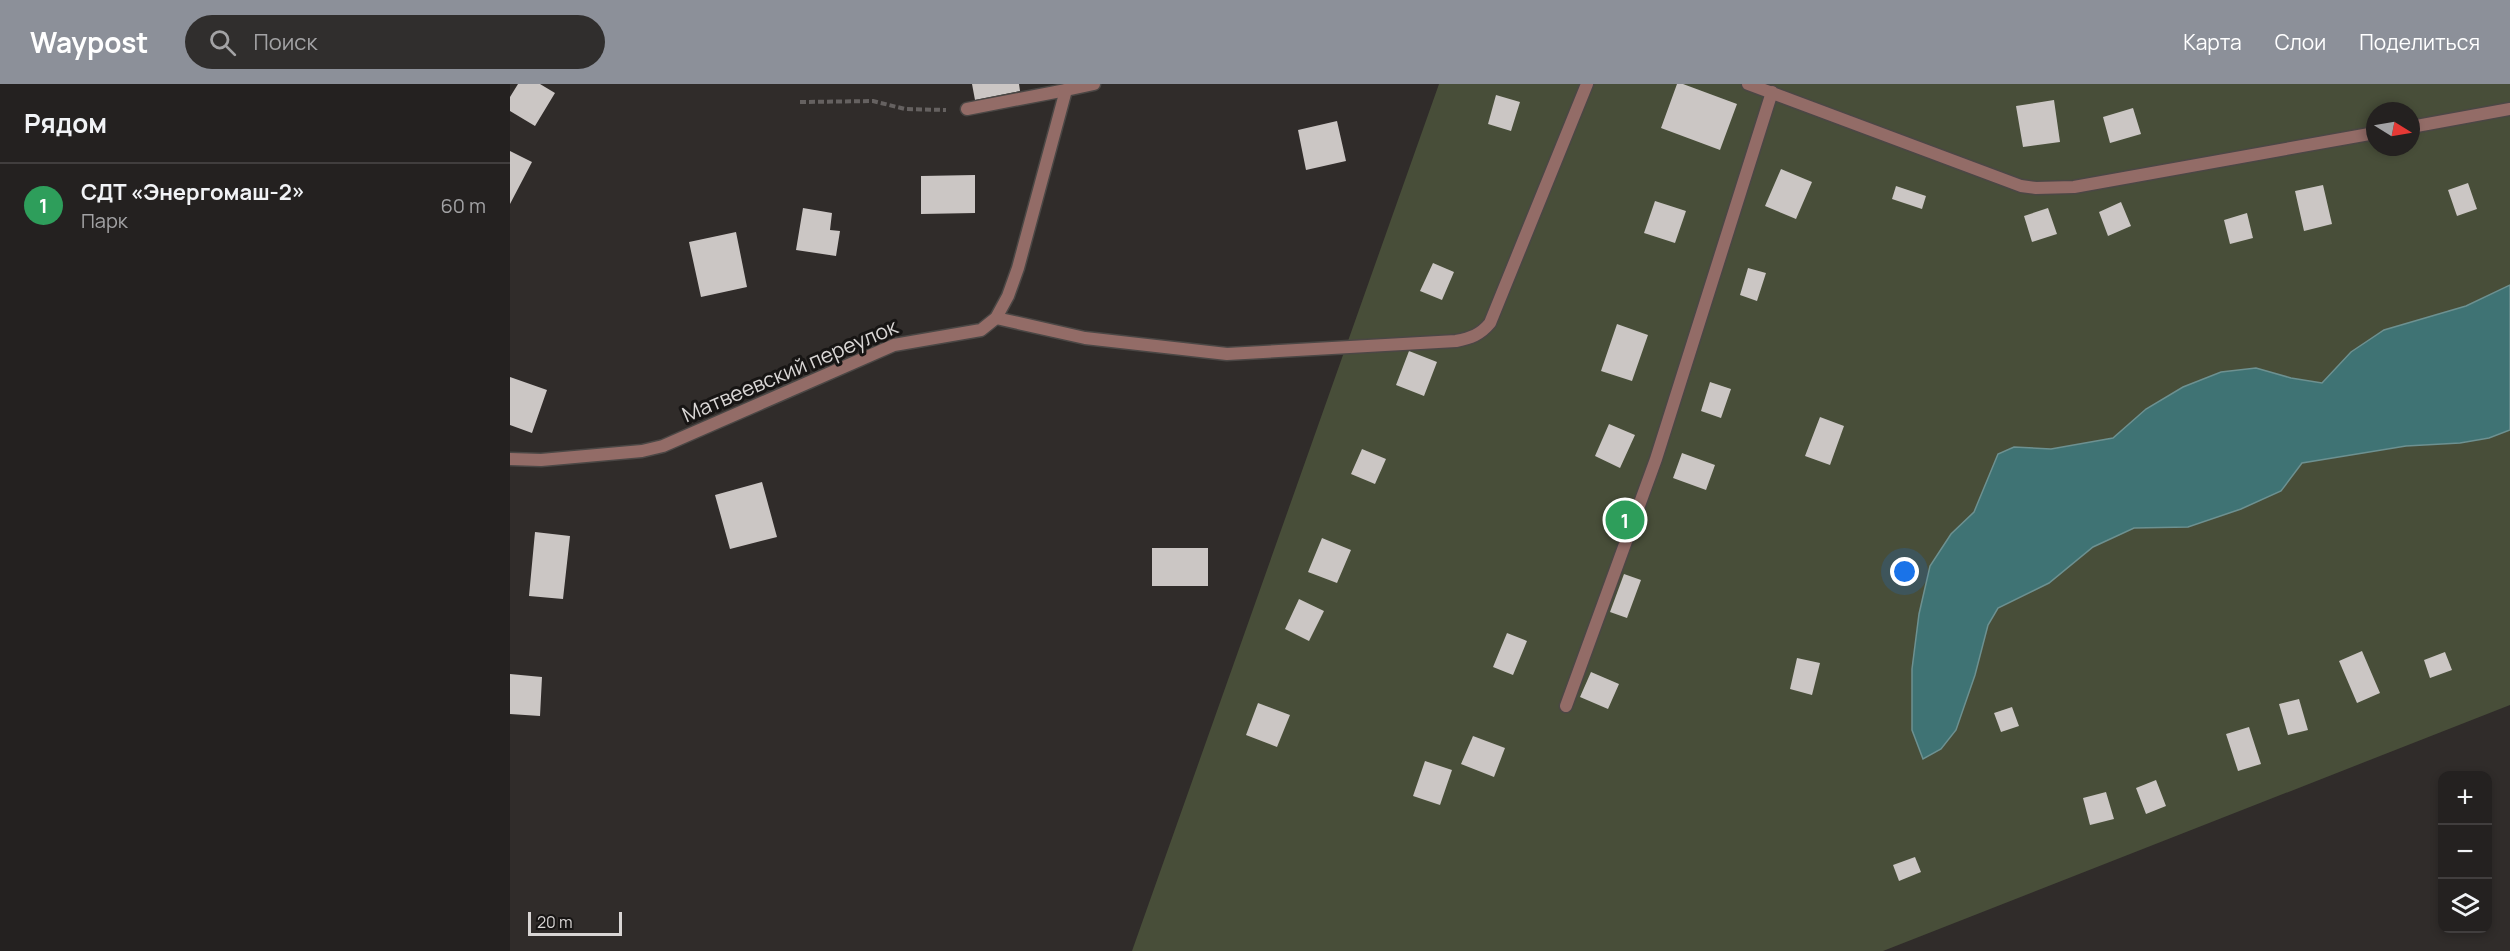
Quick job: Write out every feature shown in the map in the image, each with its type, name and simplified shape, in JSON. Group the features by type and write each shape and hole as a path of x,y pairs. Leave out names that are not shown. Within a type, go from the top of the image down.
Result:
{"street":[{"path":"967,109 1094,84"},
{"path":"1066,90 1018,268 1008,296 996,318 1085,338 1227,354 1456,341 1472,338 1482,333 1490,323 1587,84"},
{"path":"1748,84 2021,186 2037,188 2090,184 2366,135"},
{"path":"1566,706 1656,459 1772,92"},
{"path":"2420,125 2510,109"},
{"name":"Матвеевский переулок","path":"510,459 541,460 663,446 872,353 915,340 981,330 996,318"}],"path":[{"path":"800,102 873,101 905,109 932,111 967,109"}],"green space":[{"path":"1439,84 2510,84 2510,285 2466,306 2384,330 2351,352 2322,383 2221,372 2183,387 2146,409 2113,438 2051,449 2014,447 1985,486 1974,512 1951,534 1919,614 1912,669 1912,730 1975,675 1988,625 1998,608 2049,583 2093,547 2134,528 2188,527 2241,509 2281,491 2302,463 2406,446 2460,443 2489,438 2510,430 2510,705 1883,951 1132,951"}],"water":[{"path":"2510,285 2510,430 2489,438 2460,443 2406,446 2302,463 2281,491 2241,509 2188,527 2134,528 2093,547 2049,583 1998,608 1988,625 1975,675 1956,730 1941,749 1923,759 1912,730 1912,669 1919,614 1930,566 1951,534 1974,512 1998,454 2014,447 2051,449 2113,438 2146,409 2183,387 2221,372 2256,368 2291,378 2322,383 2351,352 2384,330 2466,306"}],"building":[{"path":"518,84 540,84 555,93 535,126 510,111 510,97"},
{"path":"972,84 1019,84 1020,91 975,100"},
{"path":"1677,84 1683,84 1737,104 1720,150 1661,128"},
{"path":"1496,95 1520,102 1511,131 1488,124"},
{"path":"2054,100 2060,142 2023,147 2016,106"},
{"path":"2133,108 2141,134 2110,143 2103,117"},
{"path":"1337,121 1346,161 1306,170 1298,130"},
{"path":"510,151 532,162 510,204"},
{"path":"1781,169 1812,182 1796,219 1765,206"},
{"path":"975,175 975,213 921,214 921,176"},
{"path":"2468,183 2477,209 2457,216 2448,190"},
{"path":"2323,185 2332,224 2304,231 2295,191"},
{"path":"1896,186 1926,196 1922,209 1892,199"},
{"path":"1655,201 1686,211 1675,243 1644,233"},
{"path":"2121,202 2131,226 2108,236 2099,212"},
{"path":"803,208 832,213 830,230 840,231 836,256 796,250"},
{"path":"2048,208 2057,234 2032,242 2024,216"},
{"path":"2247,213 2253,238 2230,244 2224,220"},
{"path":"736,232 747,287 701,297 689,242"},
{"path":"1433,263 1454,272 1442,300 1420,291"},
{"path":"1748,268 1766,273 1757,301 1740,295"},
{"path":"1617,324 1648,335 1632,381 1601,371"},
{"path":"1409,351 1437,362 1424,396 1396,385"},
{"path":"510,377 547,390 532,433 510,425"},
{"path":"1710,382 1731,389 1721,418 1701,411"},
{"path":"1820,417 1844,426 1830,465 1805,456"},
{"path":"1609,424 1635,435 1620,468 1595,456"},
{"path":"1362,449 1386,459 1375,484 1351,474"},
{"path":"1682,453 1715,465 1706,490 1673,478"},
{"path":"762,482 777,537 730,549 715,495"},
{"path":"535,532 570,536 563,599 529,596"},
{"path":"1322,538 1351,550 1337,583 1308,572"},
{"path":"1152,548 1208,548 1208,586 1152,586"},
{"path":"1624,574 1641,580 1627,618 1610,612"},
{"path":"1299,599 1324,611 1309,641 1285,629"},
{"path":"1507,633 1527,641 1513,675 1493,667"},
{"path":"2362,651 2380,693 2357,703 2339,661"},
{"path":"2445,652 2452,670 2430,678 2424,660"},
{"path":"1797,658 1820,663 1812,695 1790,689"},
{"path":"1591,672 1619,684 1608,709 1580,697"},
{"path":"510,674 542,677 540,716 510,714"},
{"path":"2299,699 2308,730 2288,735 2279,704"},
{"path":"1258,703 1290,715 1277,747 1246,735"},
{"path":"2012,707 2019,726 2001,732 1994,713"},
{"path":"2249,727 2261,764 2238,771 2226,734"},
{"path":"1473,736 1505,748 1494,777 1461,764"},
{"path":"1425,761 1452,770 1440,805 1413,796"},
{"path":"2156,780 2166,806 2146,814 2136,788"},
{"path":"2106,792 2114,819 2090,825 2083,798"},
{"path":"1915,857 1921,872 1899,881 1893,865"}],"place":[{"name":"СДТ «Энергомаш-2»","path":"1625,520"}]}
